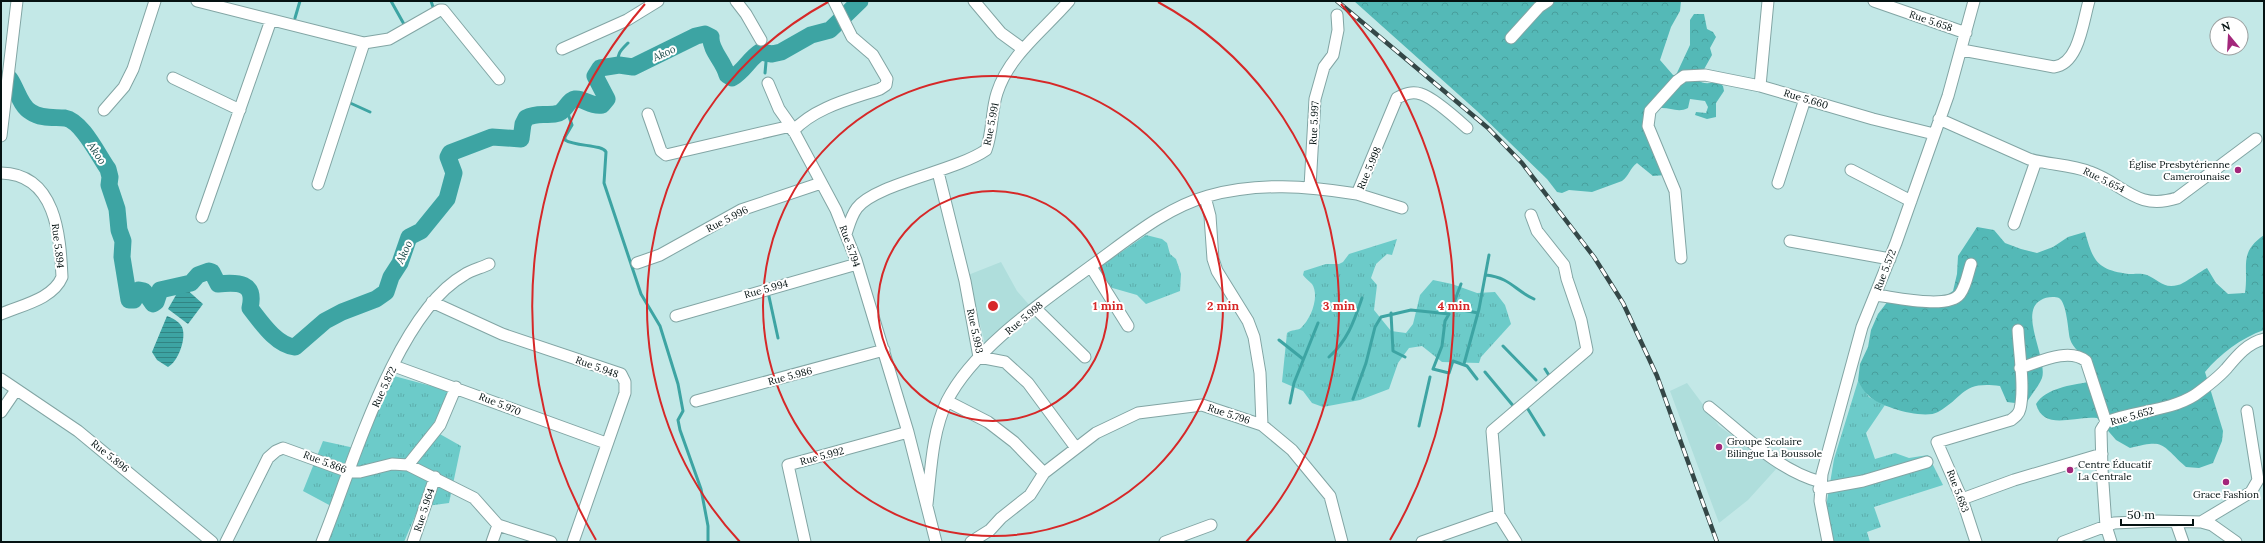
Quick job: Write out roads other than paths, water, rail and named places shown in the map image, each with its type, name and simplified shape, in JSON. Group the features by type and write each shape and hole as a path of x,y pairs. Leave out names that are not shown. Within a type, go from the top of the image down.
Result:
{"street":[{"path":"1,136 17,1"},
{"path":"104,110 124,87 133,69 155,1"},
{"path":"197,1 364,42 389,39 440,10 444,10 499,79"},
{"path":"562,49 628,20 658,1"},
{"path":"736,1 762,40"},
{"path":"648,114 661,151 666,155 792,129 803,120 817,113 880,89 886,85 887,79 873,55 852,37 845,27 834,1"},
{"path":"974,1 1002,33 1023,49"},
{"path":"1512,38 1539,7 1548,1"},
{"path":"1760,86 1768,1"},
{"name":"Rue 5.658","path":"1874,1 1966,33"},
{"name":"Rue 5.572","path":"1828,542 1822,515 1820,485 1862,327 1890,259 1911,201 1962,50 1974,1"},
{"path":"1962,50 2054,67 2062,66 2068,61 2074,50 2089,1"},
{"name":"Rue 5.991","path":"846,234 858,207 873,195 938,172 986,150 998,91 1005,74 1023,49 1065,3"},
{"name":"Rue 5.997","path":"1310,187 1315,100 1324,67 1333,54 1338,30 1337,15"},
{"path":"202,217 271,20"},
{"path":"318,184 364,42"},
{"name":"Rue 5.660","path":"1681,258 1675,191 1648,126 1650,111 1677,81 1684,76 1705,75 1760,86 1873,119 1934,134"},
{"path":"173,78 240,110"},
{"name":"Rue 5.794","path":"768,83 779,109 792,129 836,210 857,264 908,432 936,542"},
{"name":"Rue 5.998","path":"927,504 940,420 947,400 979,357 1035,308 1165,215 1205,196 1227,191 1284,185 1357,194 1397,98 1407,93 1422,94 1452,114 1467,128"},
{"path":"1778,183 1805,99"},
{"name":"Rue 5.654","path":"1939,119 2036,161 2075,167 2091,172 2150,203 2163,203 2177,198 2256,139"},
{"path":"2014,224 2036,161"},
{"path":"1851,170 1911,201"},
{"name":"Rue 5.993","path":"938,172 965,281 979,357 1005,362 1028,383 1076,448"},
{"name":"Rue 5.894","path":"1,173 14,173 27,180 38,188 52,206 62,277 59,285 51,293 1,314"},
{"name":"Rue 5.996","path":"637,263 660,255 741,210 821,183"},
{"path":"1357,194 1402,208"},
{"path":"1205,196 1210,216 1213,258 1217,270 1248,321 1254,338 1260,373 1262,425"},
{"path":"1516,542 1499,515 1492,431 1587,350 1581,320 1564,266 1537,230 1531,215"},
{"path":"1790,241 1890,259"},
{"name":"Rue 5.872","path":"322,542 381,388 409,336 432,302 463,275 489,264"},
{"name":"Rue 5.994","path":"676,316 857,264"},
{"path":"1876,295 1941,302 1954,300 1961,293 1971,264"},
{"path":"1091,267 1128,326"},
{"name":"Rue 5.948","path":"432,302 502,334 621,374 625,382 625,393 606,443 573,542"},
{"path":"1035,308 1085,358"},
{"path":"2018,330 2020,368 2064,355 2079,355 2086,361 2106,422"},
{"name":"Rue 5.652","path":"2111,542 2106,526 2101,430 2106,422 2177,404 2208,386 2226,370 2234,357 2250,346 2264,340"},
{"name":"Rue 5.986","path":"696,401 884,350"},
{"name":"Rue 5.970","path":"394,366 456,387 606,443"},
{"name":"Rue 5.683","path":"1976,542 1962,499 1937,442 2011,420 2017,416 2021,402 2020,368"},
{"name":"Rue 5.896","path":"1,379 78,431 212,542"},
{"path":"408,465 440,425 456,387"},
{"path":"1,412 16,390"},
{"path":"947,400 988,422 1014,442 1044,473"},
{"name":"Rue 5.796","path":"971,542 990,530 1001,518 1030,496 1044,473 1096,433 1138,413 1202,405 1262,425 1292,450 1330,496 1342,542"},
{"path":"1708,407 1784,466 1796,474 1820,485 1863,481 1927,462"},
{"path":"2201,522 2251,492 2256,486 2258,480 2247,411"},
{"name":"Rue 5.992","path":"804,542 788,465 908,432"},
{"name":"Rue 5.866","path":"226,542 268,458 276,451 283,448 296,451 349,472 360,472 392,464 408,465 435,477 474,498 498,525"},
{"path":"1962,499 2014,480 2102,454"},
{"name":"Rue 5.964","path":"413,542 435,477"},
{"path":"1422,542 1499,515"},
{"path":"2176,522 2183,542"},
{"path":"2063,542 2114,523 2201,522 2212,525 2236,542"},
{"path":"492,542 498,525 551,542"},
{"path":"1165,542 1211,525"}],"waterway":[{"path":"295,18 300,1"},
{"path":"391,1 405,26"},
{"path":"431,1 433,7"},
{"name":"Akoo","path":"1,79 10,79 21,102 31,112 43,117 65,118 71,120 77,125 89,139 108,169 110,177 109,185 117,209 119,230 123,241 122,257 129,300 134,300 139,290 144,291 153,304 156,302 160,290 191,283 198,275 209,271 212,272 218,284 232,283 248,288 251,299 250,308 259,320 275,337 282,342 295,347 325,321 342,312 376,299 386,292 391,277 400,263 409,237 421,231 447,199 454,173 448,157 450,153 492,137 521,139 523,124 526,118 539,114 559,113 575,99 579,99 594,105 602,105 607,99 595,76 600,68 619,65 633,67 696,36 705,34 711,37 713,47 727,75 732,78 760,52 772,54 781,52 811,35 830,30 860,1"},
{"path":"619,65 618,58 621,50 628,43"},
{"path":"765,73 767,51"},
{"path":"348,102 370,112"},
{"path":"566,108 572,125 565,137 565,140 575,144 604,149 606,152 604,183 641,294 660,326 678,384 683,411 678,420 680,430 701,489 708,526 708,542"},
{"path":"1464,364 1479,309 1489,255"},
{"path":"1486,275 1501,279 1534,299"},
{"path":"1461,284 1452,308 1478,313"},
{"path":"768,292 778,338"},
{"path":"1329,357 1336,351 1346,337 1362,298"},
{"path":"1353,399 1366,363 1375,327 1381,317 1411,310 1449,314 1445,321 1442,346 1433,369 1449,373 1453,361 1467,366 1477,379"},
{"path":"1391,313 1393,351 1405,357"},
{"path":"1290,403 1294,383 1318,323"},
{"path":"1279,340 1303,359"},
{"path":"1503,346 1536,380"},
{"path":"1545,369 1550,377"},
{"path":"1485,372 1515,408"},
{"path":"1419,426 1430,377"},
{"path":"1526,406 1544,435"}],"railway":[{"path":"1337,1 1488,128 1522,163 1594,257 1623,303 1657,376 1717,542"}],"place":[{"name":"Église Presbytérienne Camerounaise","path":"2238,170"},
{"name":"Groupe Scolaire Bilingue La Boussole","path":"1719,447"},
{"name":"Centre Éducatif La Centrale","path":"2070,470"},
{"name":"Grace Fashion","path":"2226,482"}]}
